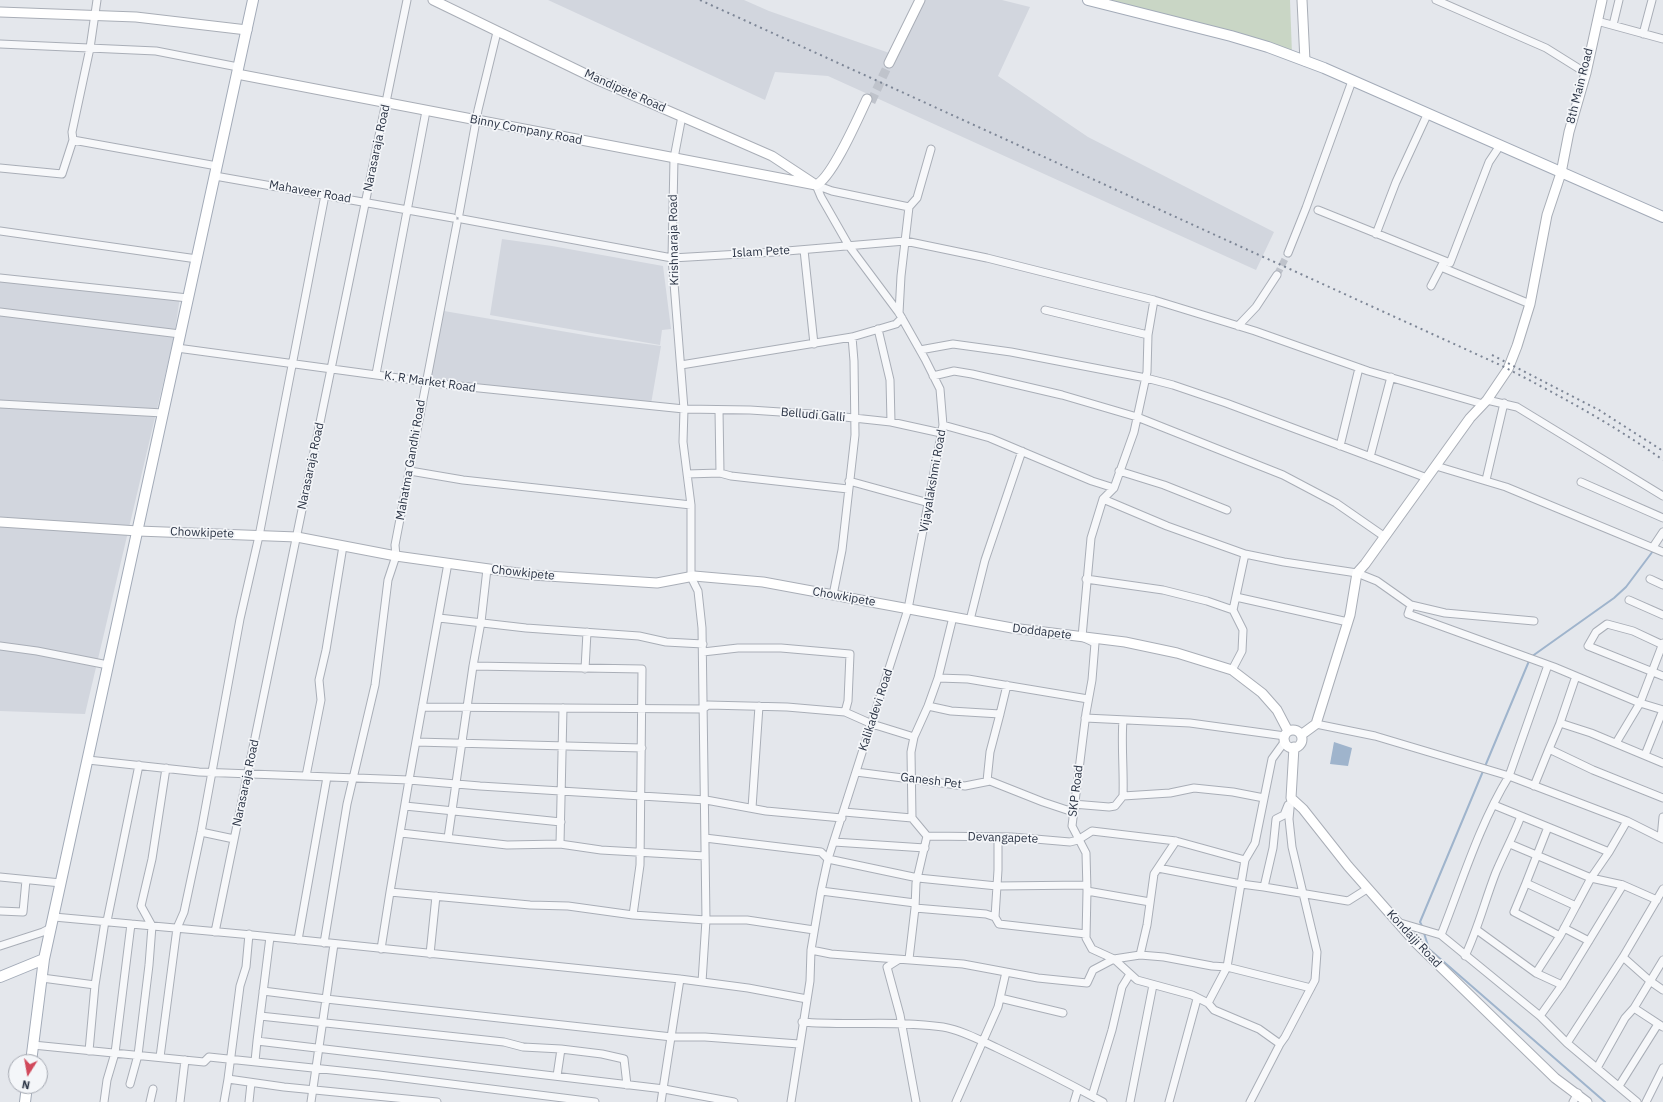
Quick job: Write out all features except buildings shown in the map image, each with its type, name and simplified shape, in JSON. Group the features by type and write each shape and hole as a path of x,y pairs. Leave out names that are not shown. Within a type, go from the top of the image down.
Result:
{"main road":[{"path":"32,1054 44,959 253,0"},
{"path":"1088,0 1230,36 1305,61 1663,218"},
{"path":"0,977 44,959"}],"street":[{"path":"0,168 62,174 73,140 72,132 90,48 97,0"},
{"name":"Narasaraja Road","path":"215,932 408,0"},
{"name":"Mandipete Road","path":"433,0 600,81 772,156 818,186"},
{"path":"916,0 887,62 920,0"},
{"path":"1302,0 1305,61"},
{"path":"1436,0 1546,48 1586,73"},
{"name":"8th Main Road","path":"1357,573 1385,537 1470,418 1485,402 1511,363 1530,304 1547,215 1561,173 1569,132 1586,73 1602,0"},
{"path":"1613,26 1620,0"},
{"path":"1643,34 1652,0"},
{"path":"0,12 136,17 246,30"},
{"path":"1597,21 1663,39"},
{"name":"Mahatma Gandhi Road","path":"324,943 346,804 375,685 388,580 396,556 395,545 478,120 478,110 497,32"},
{"path":"0,44 156,51 238,70"},
{"name":"Binny Company Road","path":"238,70 386,103 818,186"},
{"path":"1288,253 1352,81"},
{"path":"869,101 831,170 818,186 909,208"},
{"path":"376,374 426,111"},
{"path":"1376,234 1396,182 1427,115"},
{"name":"Krishnaraja Road","path":"682,116 674,158 672,258 684,409 683,442 691,505 691,577"},
{"name":"Mahaveer Road","path":"73,140 325,195 458,218"},
{"path":"1442,264 1450,264 1489,162 1498,146"},
{"path":"681,365 852,338 896,324 901,316 905,241 909,208 917,198 931,149"},
{"name":"Vijayalakshmi Road","path":"818,186 821,197 849,246 901,316 940,389 943,425 908,609"},
{"path":"160,1057 177,928 184,912 201,832 240,619 259,536 325,195"},
{"path":"1318,210 1376,234 1530,304"},
{"name":"Islam Pete","path":"458,218 672,258 804,250 905,241 987,258 1154,300 1238,326 1359,368 1391,377 1485,402 1504,403 1517,407 1663,496"},
{"path":"0,231 197,259"},
{"path":"804,250 814,344"},
{"path":"1431,286 1442,264"},
{"path":"1238,326 1256,307 1277,275"},
{"path":"0,278 188,298"},
{"path":"1082,636 1086,579 1091,538 1103,499 1114,488 1138,417 1146,378 1148,335 1154,300"},
{"path":"1044,310 1148,335"},
{"path":"0,312 180,334"},
{"path":"878,329 890,380 890,422"},
{"path":"833,595 842,550 855,435 852,338"},
{"path":"920,350 953,344 1011,352 1146,378 1173,385 1226,403 1427,478"},
{"name":"K. R Market Road","path":"177,348 194,352 332,368 426,382 684,409"},
{"path":"1340,446 1359,368"},
{"path":"933,376 954,371 972,374 1062,395 1138,417 1283,475 1336,503 1385,537"},
{"path":"1370,457 1391,377"},
{"path":"1486,480 1504,403"},
{"path":"0,404 163,414"},
{"name":"Belludi Galli","path":"684,409 750,410 855,418 890,422 941,433"},
{"path":"718,410 720,473"},
{"path":"943,425 990,438 1092,481 1114,488"},
{"path":"970,620 985,560 1022,451"},
{"path":"1436,466 1486,480 1657,549 1663,532"},
{"path":"410,471 462,480 691,505"},
{"path":"1119,471 1164,485 1227,510"},
{"path":"687,474 720,473 732,476 849,485 929,503"},
{"path":"1582,482 1663,518"},
{"path":"1103,499 1167,526 1245,554 1284,562 1357,573 1377,581 1411,605 1445,613 1534,621"},
{"name":"Chowkipete","path":"0,522 138,531 297,537 396,556 532,575 657,583 691,577 718,577 763,582 908,609"},
{"path":"306,776 321,700 319,680 326,650 343,546"},
{"path":"1245,554 1233,610 1243,630 1242,651 1232,670 1262,693 1277,710 1288,746 1294,747 1301,743 1301,735"},
{"path":"381,949 409,780 448,563"},
{"path":"448,838 488,569"},
{"path":"1301,735 1316,724 1348,622 1357,573"},
{"path":"691,577 698,591 703,648 703,709 706,800 706,920 702,982"},
{"path":"1650,578 1663,585"},
{"path":"1086,579 1163,590 1207,601 1233,610"},
{"path":"1236,597 1348,622"},
{"path":"1629,600 1663,615"},
{"path":"1411,605 1408,614 1530,658 1663,710 1645,755"},
{"name":"Doddapete","path":"908,609 1012,628 1125,642 1177,653 1232,670"},
{"name":"Kalikadevi Road","path":"791,1102 802,1022 810,981 811,950 814,930 828,859 908,609"},
{"path":"953,617 938,678 928,706 914,737 911,752 912,818 927,836 918,878 909,961 963,964 1038,978 1087,983 1093,970 1114,959 1140,956 1164,957 1212,966 1227,967 1311,988"},
{"path":"439,618 639,636 703,648 781,648 850,654 848,701 845,712"},
{"path":"1616,744 1640,702 1652,672 1663,644 1633,631 1607,624 1596,632 1588,646 1652,672 1663,676"},
{"path":"585,668 587,632"},
{"name":"SKP Road","path":"1082,636 1095,643 1073,804 1072,826 1086,853 1086,934"},
{"path":"0,646 108,664"},
{"path":"1441,935 1494,805 1509,776 1548,665"},
{"path":"473,666 642,669 640,865 633,915"},
{"path":"1534,786 1560,724 1576,676"},
{"path":"938,678 968,679 1088,699"},
{"path":"987,781 990,752 1007,685"},
{"path":"422,708 703,709 708,705 759,706 845,712 872,724 914,737"},
{"path":"752,808 759,706"},
{"path":"928,706 951,711 1000,714"},
{"path":"560,844 563,708"},
{"path":"1085,718 1190,724 1286,736"},
{"path":"1073,804 1109,807 1115,806 1123,796 1124,769 1121,749 1123,720"},
{"path":"1316,724 1375,736 1509,776 1627,822 1662,838 1663,818"},
{"path":"1560,724 1663,763"},
{"path":"1208,1002 1227,967 1245,860 1255,843 1272,759 1286,736 1294,730 1301,735"},
{"path":"416,742 642,748"},
{"path":"1250,1102 1280,1044 1316,980 1317,952 1292,847 1289,819 1294,747"},
{"path":"1549,749 1593,770 1663,798"},
{"path":"88,760 212,773 409,780 641,795 706,800 752,808 843,815 912,818"},
{"path":"89,1051 95,985 106,921 140,765"},
{"path":"130,1084 138,1055 149,965 152,926 141,906 152,859 166,768"},
{"name":"Ganesh Pet","path":"856,772 964,786 987,781 1006,786 1043,802 1073,812"},
{"path":"298,940 327,777"},
{"path":"1123,796 1170,793 1194,788 1233,792 1264,798"},
{"path":"1264,887 1273,848 1276,819 1284,815 1291,798"},
{"name":"Kondajji Road","path":"1291,798 1303,809 1367,889 1414,942 1555,1078 1578,1093 1587,1102"},
{"path":"1494,805 1609,852"},
{"path":"405,806 560,822"},
{"path":"1465,956 1477,930 1497,872 1521,816"},
{"path":"1536,973 1560,936 1591,878 1627,822"},
{"path":"1548,827 1538,856 1514,912 1560,936"},
{"path":"1078,840 1092,831 1176,841 1245,860"},
{"path":"201,832 234,839"},
{"path":"401,833 507,845 560,844 639,853 705,856"},
{"name":"Devangapete","path":"927,836 998,837 1070,842 1078,840"},
{"path":"998,837 995,917 999,924 1086,934 1086,938 1092,949 1114,959 1137,980 1192,995 1197,999 1208,1002 1214,1010 1259,1029 1280,1044"},
{"path":"705,838 821,852 828,859 918,878 997,886 1087,888 1150,902"},
{"path":"1140,956 1147,925 1154,874 1176,841"},
{"path":"834,842 925,848"},
{"path":"1510,844 1591,878 1622,885 1657,900"},
{"path":"1158,868 1241,884 1348,900 1367,889"},
{"path":"0,877 61,883"},
{"path":"0,911 23,912 26,880"},
{"path":"1526,883 1576,906"},
{"path":"1540,1016 1589,941 1622,885"},
{"path":"1567,1043 1623,957 1663,889"},
{"path":"821,891 986,914 995,917"},
{"path":"390,892 530,905 568,906 633,915 706,920 747,920 814,930"},
{"path":"430,954 436,896"},
{"path":"54,916 249,934 381,949 680,979 807,999"},
{"path":"1397,922 1441,935 1540,1016 1567,1043 1637,1102"},
{"path":"104,1102 107,1080 115,1053 130,924"},
{"path":"0,946 51,928"},
{"path":"1564,928 1589,941"},
{"path":"1477,930 1536,973 1562,984"},
{"path":"224,1102 240,986 246,967 249,934"},
{"path":"254,1061 270,937"},
{"path":"311,1102 334,944"},
{"path":"811,950 831,954 898,960 909,958"},
{"path":"1623,957 1650,981 1663,990"},
{"path":"898,960 887,967 902,1024 916,1102"},
{"path":"1597,1068 1625,1018 1634,1008 1663,960"},
{"path":"956,1102 1000,998 1006,972"},
{"path":"1092,1096 1112,1030 1122,988 1130,974"},
{"path":"42,978 95,985"},
{"path":"661,1102 680,979"},
{"path":"1130,1102 1153,985"},
{"path":"263,991 672,1037 705,1037 799,1044"},
{"path":"1000,998 1063,1013"},
{"path":"1169,1102 1197,999"},
{"path":"1619,1086 1660,1026 1634,1008"},
{"path":"260,1016 504,1042 523,1047 561,1049 602,1054 624,1059 627,1085"},
{"path":"802,1022 828,1024 902,1024 944,1028 982,1042 1103,1102"},
{"path":"257,1041 664,1089 734,1102"},
{"path":"33,1045 204,1062 210,1057 231,1058 316,1067 596,1102"},
{"path":"557,1076 561,1049"},
{"path":"180,1102 185,1060"},
{"path":"1646,1102 1663,1068"},
{"path":"228,1079 313,1090 437,1102"},
{"path":"249,1102 251,1083"},
{"path":"150,1102 153,1089"},
{"path":"1074,1102 1078,1089"},
{"path":"1573,1102 1578,1093"}],"shaded area":[{"path":"548,0 744,0 769,11 898,56 925,0 1002,0 1030,7 998,76 1088,137 1274,232 1256,270 828,76 775,72 765,100"},
{"path":"502,239 552,246 663,266 671,329 662,330 660,345 490,315"},
{"path":"0,276 180,297 174,337 85,714 0,711"},
{"path":"444,311 596,337 661,346 651,404 429,378"}],"green space":[{"path":"1091,0 1290,0 1292,54"}],"water":[{"path":"1334,742 1352,748 1348,766 1330,764"}],"waterway":[{"path":"1531,657 1614,598 1626,587 1653,551"},
{"path":"1422,926 1420,922 1529,661"},
{"path":"1424,933 1429,949 1605,1102"}],"tunnel":[{"path":"871,102 889,63"},
{"path":"1277,275 1288,253"}],"railway":[{"path":"700,0 1498,364 1582,409 1623,433 1663,460"},
{"path":"1492,355 1599,410 1663,451"}]}
